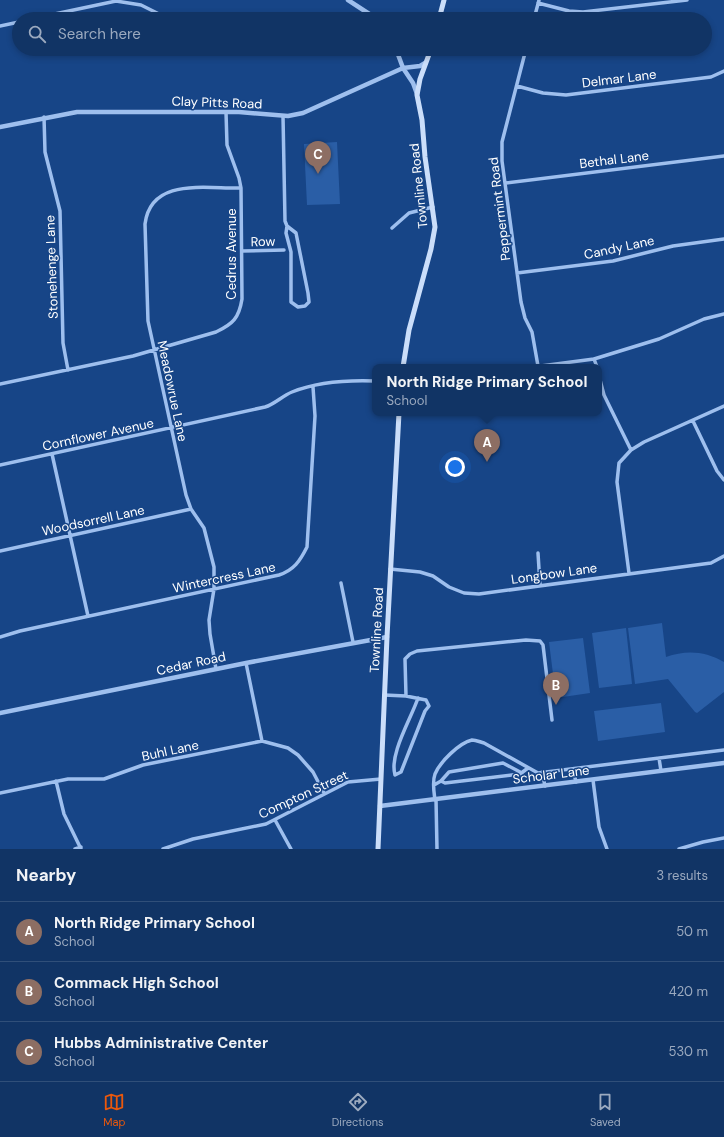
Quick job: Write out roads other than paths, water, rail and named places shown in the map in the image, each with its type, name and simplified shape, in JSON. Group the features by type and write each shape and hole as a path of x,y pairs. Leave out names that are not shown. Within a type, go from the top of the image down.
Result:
{"main road":[{"path":"441,12 444,0"},
{"name":"Townline Road","path":"403,364 409,330 431,249 435,227 418,95 420,78 428,56"},
{"name":"Townline Road","path":"378,849 382,779 386,636 399,416"}],"street":[{"path":"536,12 539,2 569,11 588,12 687,0"},
{"path":"64,12 116,1 141,5 155,12"},
{"path":"351,1 367,12"},
{"path":"0,26 12,23"},
{"path":"399,56 403,68 413,83 418,95"},
{"name":"Peppermint Road","path":"524,56 502,142 502,160 520,302 525,318 532,332 538,364"},
{"name":"Clay Pitts Road","path":"0,127 44,117 77,112 226,112 283,116 303,113 403,68 425,64"},
{"name":"Delmar Lane","path":"517,86 543,93 566,95 711,77 724,71"},
{"name":"Cedrus Avenue","path":"0,384 154,350 216,332 226,328 234,320 240,312 242,299 241,188 240,178 227,145 226,112"},
{"path":"283,116 285,221 287,226 286,233 291,252 291,302 298,307 305,306 309,302 308,293 296,233 287,226"},
{"name":"Stonehenge Lane","path":"44,117 45,152 60,211 63,343 68,370"},
{"name":"Bethal Lane","path":"506,183 724,156"},
{"name":"Meadowrue Lane","path":"216,669 209,620 214,589 214,567 209,542 204,528 191,509 154,350 146,309 145,224 150,207 154,200 170,191 182,189 241,188"},
{"path":"392,228 409,213 432,207"},
{"name":"Candy Lane","path":"517,273 613,262 673,246 724,239"},
{"name":"Row","path":"242,251 284,250"},
{"path":"554,364 594,359 659,339 704,319 724,314"},
{"path":"594,359 596,364"},
{"name":"Cornflower Avenue","path":"0,465 265,407 292,392 344,380 372,381"},
{"name":"Wintercress Lane","path":"0,637 20,631 289,572 302,558 307,547 315,416 314,387"},
{"path":"602,387 604,395 631,450"},
{"path":"629,573 617,482 619,463 631,450 724,406"},
{"path":"693,421 717,471 724,480"},
{"path":"52,454 88,616"},
{"name":"Woodsorrell Lane","path":"0,551 191,509"},
{"path":"538,554 540,585"},
{"name":"Longbow Lane","path":"390,570 420,572 433,576 449,587 464,593 479,594 711,563 724,556"},
{"path":"340,582 353,642"},
{"name":"Cedar Road","path":"0,713 386,636"},
{"path":"406,696 405,659 410,654 425,650 526,640 540,641 543,645 552,720"},
{"path":"246,663 262,741"},
{"path":"384,696 406,696 418,698 426,700 429,706 425,711 401,772 395,775 393,767 396,755 418,698"},
{"path":"437,849 436,800 434,785 435,775 441,765 454,751 471,740 484,743 536,772 573,769 724,750"},
{"name":"Buhl Lane","path":"0,792 76,778 104,779 143,765 262,741 288,748 298,755 313,772 324,793"},
{"path":"659,758 661,771"},
{"path":"434,785 441,782 449,772 458,769 503,762 522,773"},
{"name":"Scholar Lane","path":"380,806 724,764"},
{"path":"441,782 445,783 522,773 528,768"},
{"path":"573,769 576,782"},
{"path":"542,772 545,786"},
{"name":"Compton Street","path":"163,849 193,839 275,820 324,793 348,782 382,779"},
{"path":"593,780 599,827 607,849"},
{"path":"56,781 64,814 81,848 75,849"},
{"path":"275,820 291,849"},
{"path":"679,849 702,842 724,838"}],"place":[{"name":"Hubbs Administrative Center","path":"318,174"},
{"name":"North Ridge Primary School","path":"487,462"},
{"name":"Commack High School","path":"556,705"}]}
